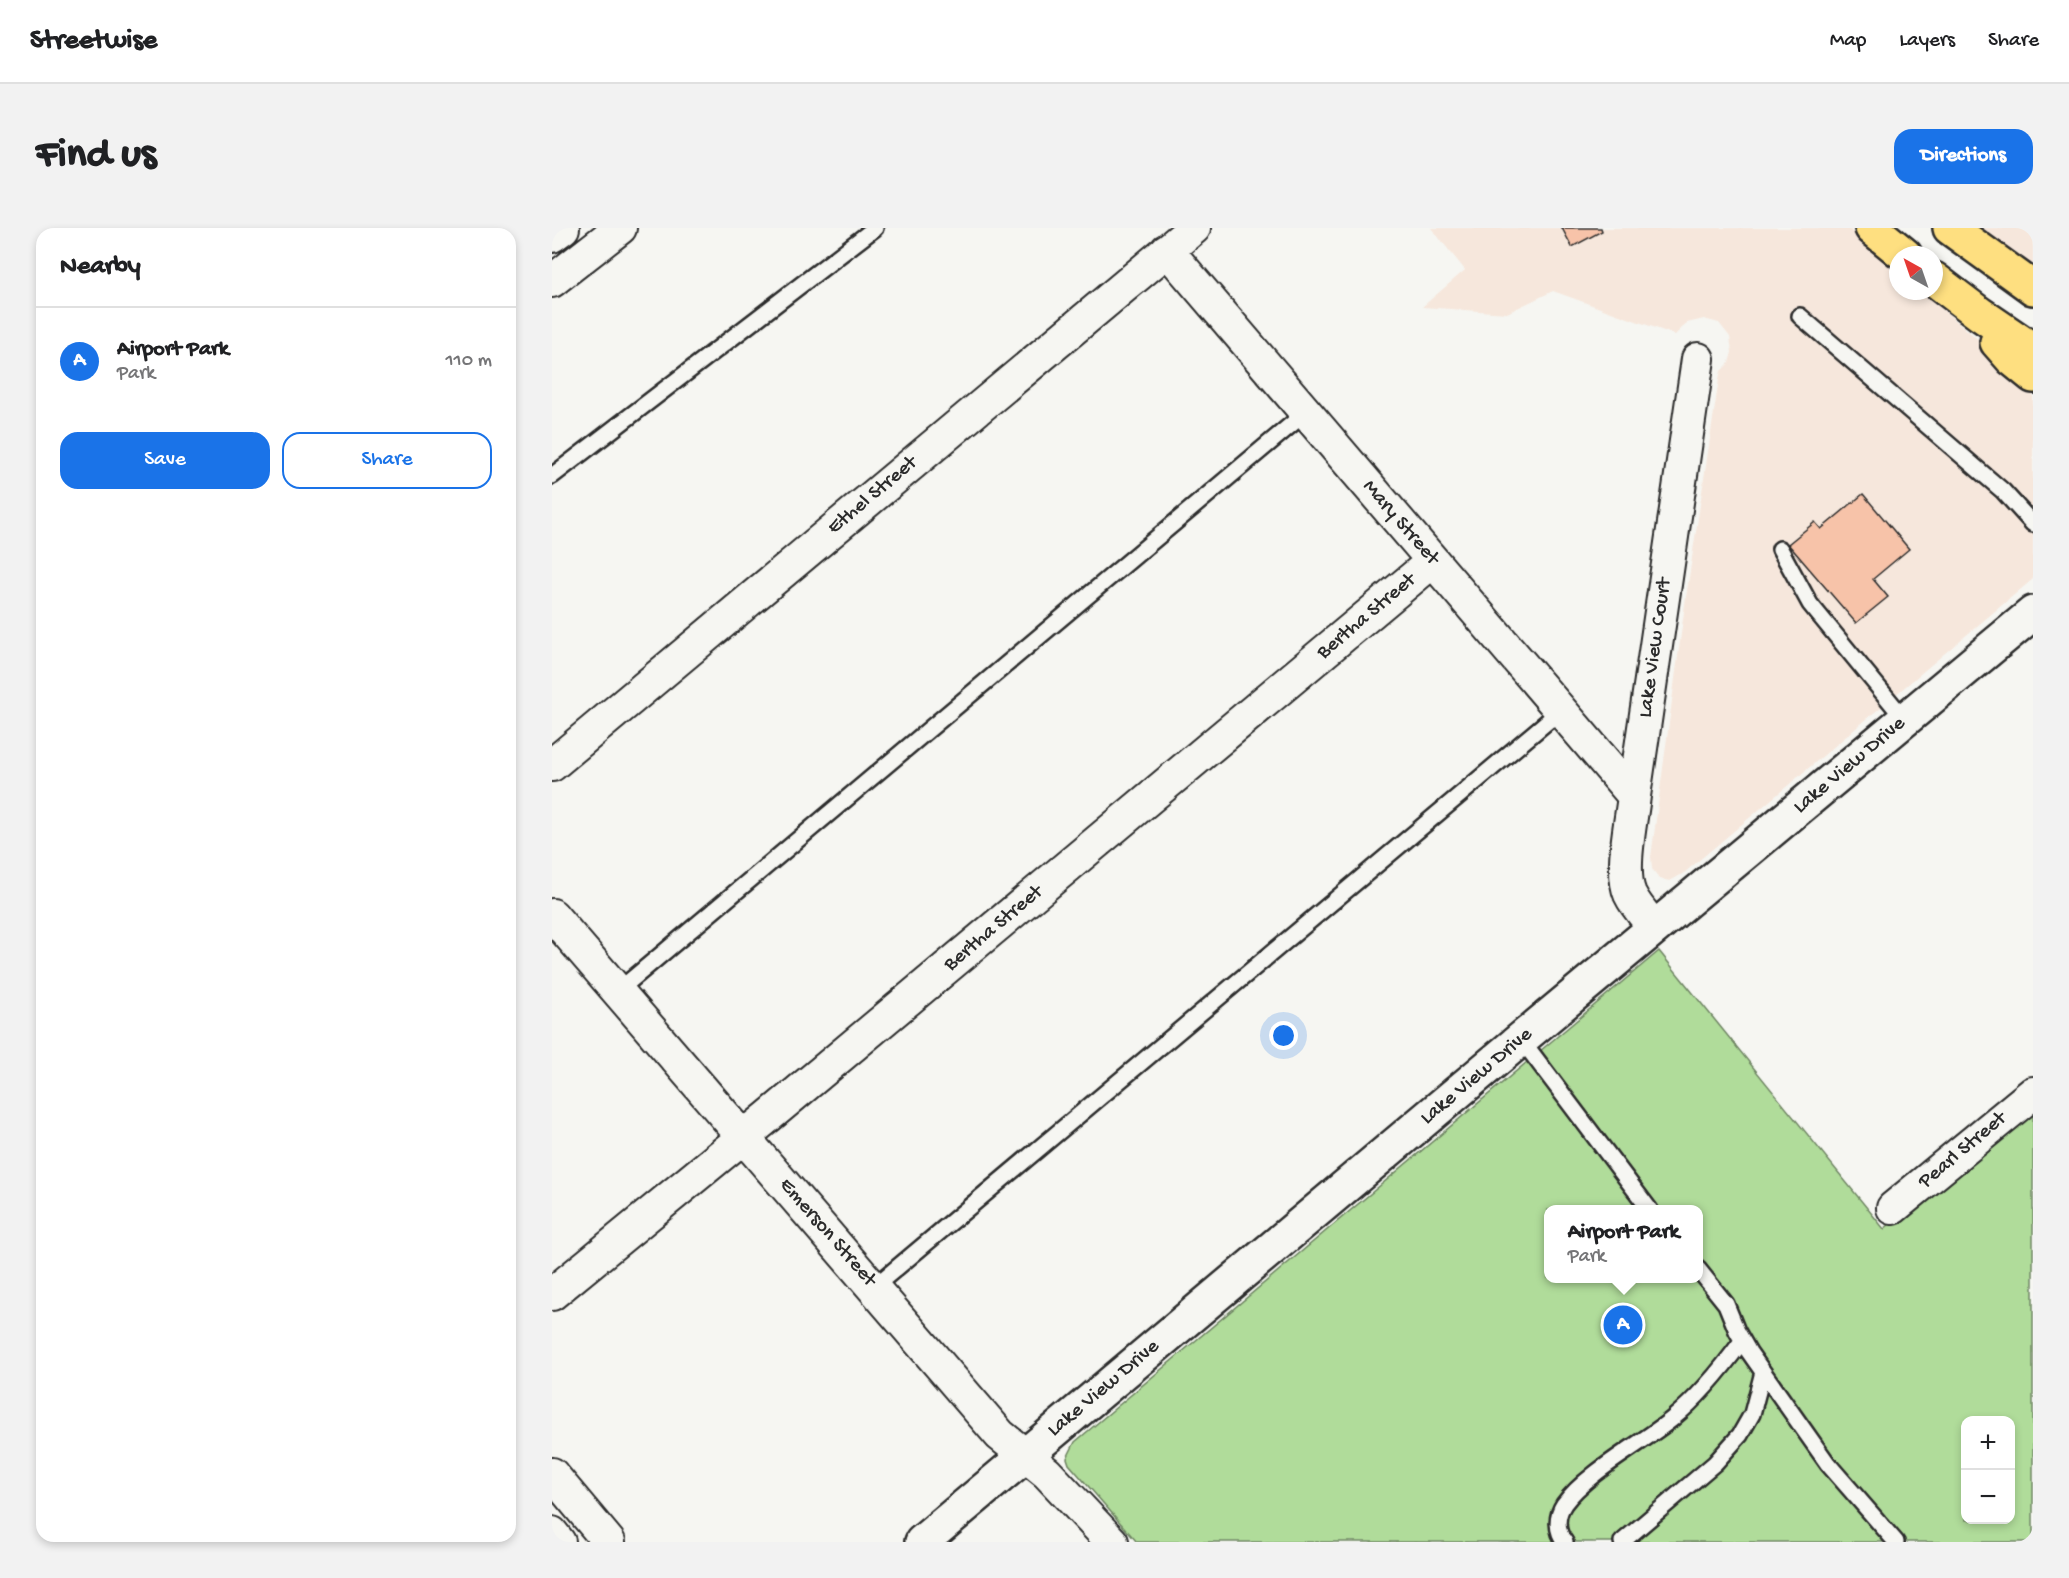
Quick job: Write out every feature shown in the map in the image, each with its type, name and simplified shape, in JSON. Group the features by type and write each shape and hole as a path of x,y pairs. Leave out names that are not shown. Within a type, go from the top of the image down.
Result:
{"main road":[{"path":"1872,228 1894,246"},
{"path":"1950,228 2033,288"},
{"path":"1945,287 2033,350"},
{"path":"1945,287 2012,359 2033,376"}],"street":[{"path":"552,237 563,228"},
{"path":"552,281 620,228"},
{"name":"Ethel Street","path":"552,765 1194,228"},
{"name":"Mary Street","path":"1167,250 1634,796"},
{"name":"Lake View Court","path":"1656,928 1631,897 1626,880 1634,796 1698,359"},
{"name":"Bertha Street","path":"552,1293 744,1137 1433,561"},
{"name":"Lake View Drive","path":"922,1542 1521,1039 2033,614"},
{"name":"Emerson Street","path":"552,915 1000,1435 1053,1478 1112,1542"},
{"name":"Pearl Street","path":"1893,1208 2033,1093"},
{"path":"552,1474 609,1542"},
{"path":"552,1533 559,1542"}],"lane":[{"path":"552,476 874,228"},
{"path":"1800,316 2003,491 2033,524"},
{"path":"618,991 1305,413"},
{"path":"1780,549 1810,604 1906,721"},
{"path":"874,1287 1561,710"},
{"path":"1521,1039 1647,1205"},
{"path":"1703,1275 1726,1304 1742,1341 1828,1464 1896,1542"},
{"path":"1565,1542 1557,1525 1558,1514 1565,1503 1582,1485 1672,1419 1701,1393 1742,1341"},
{"path":"1622,1542 1714,1463 1740,1435 1752,1414 1763,1372"}],"shaded area":[{"path":"1431,228 1848,228 1889,263 1889,300 1932,300 2033,386 2033,579 1684,873 1670,881 1660,879 1652,869 1651,857 1685,604 1719,379 1721,371 1729,363 1732,352 1730,337 1719,323 1704,319 1687,323 1675,335 1553,291 1507,313 1422,307 1465,270"},
{"path":"1976,228 2033,228 2033,269"}],"green space":[{"path":"1659,951 1884,1229 2033,1106 2033,1542 1137,1542 1069,1464 1067,1458 1075,1442"}],"building":[{"path":"1562,228 1601,228 1602,231 1572,247"},
{"path":"1863,494 1909,549 1873,579 1888,597 1856,623 1788,544 1815,522 1821,529"}],"place":[{"name":"Airport Park","path":"1623,1325"}]}
